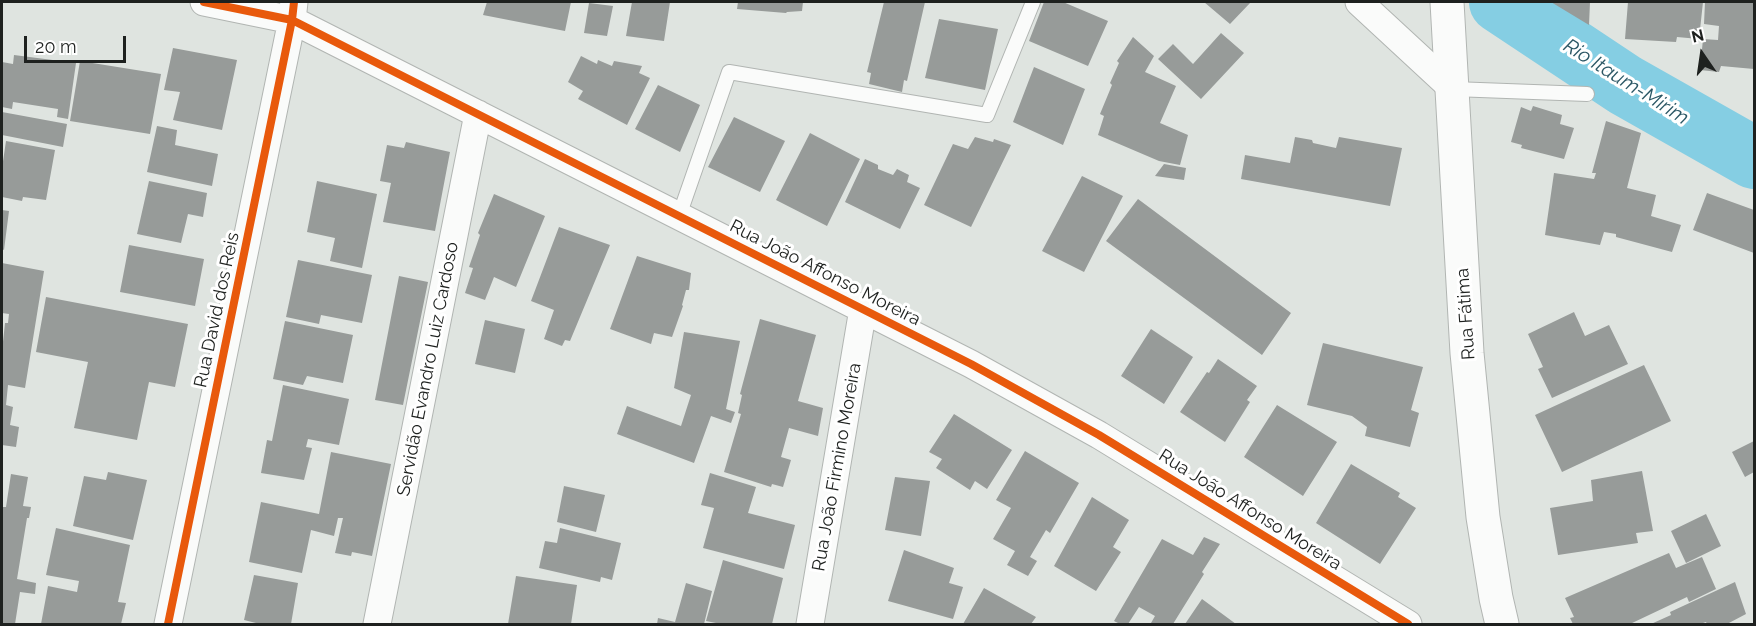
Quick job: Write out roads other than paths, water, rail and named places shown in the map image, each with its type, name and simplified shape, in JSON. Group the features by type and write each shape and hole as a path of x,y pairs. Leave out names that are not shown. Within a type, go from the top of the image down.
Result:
{"main road":[{"name":"Rua Fátima","path":"1447,8 1467,353 1483,517 1502,624"}],"street":[{"name":"Rua João Affonso Moreira","path":"204,2 293,11 478,114 1016,388 1099,435 1407,624"},
{"path":"1359,2 1453,89"},
{"name":"Rua David dos Reis","path":"168,624 293,11"},
{"name":"Servidão Evandro Luiz Cardoso","path":"377,624 478,114"},
{"name":"Rua João Firmino Moreira","path":"810,624 863,309"}],"lane":[{"path":"679,216 729,72 987,115 1033,2"},
{"path":"1453,89 1587,94"}],"waterway":[{"name":"Rio Itaum-Mirim","path":"1500,2 1625,85 1754,158"}]}
